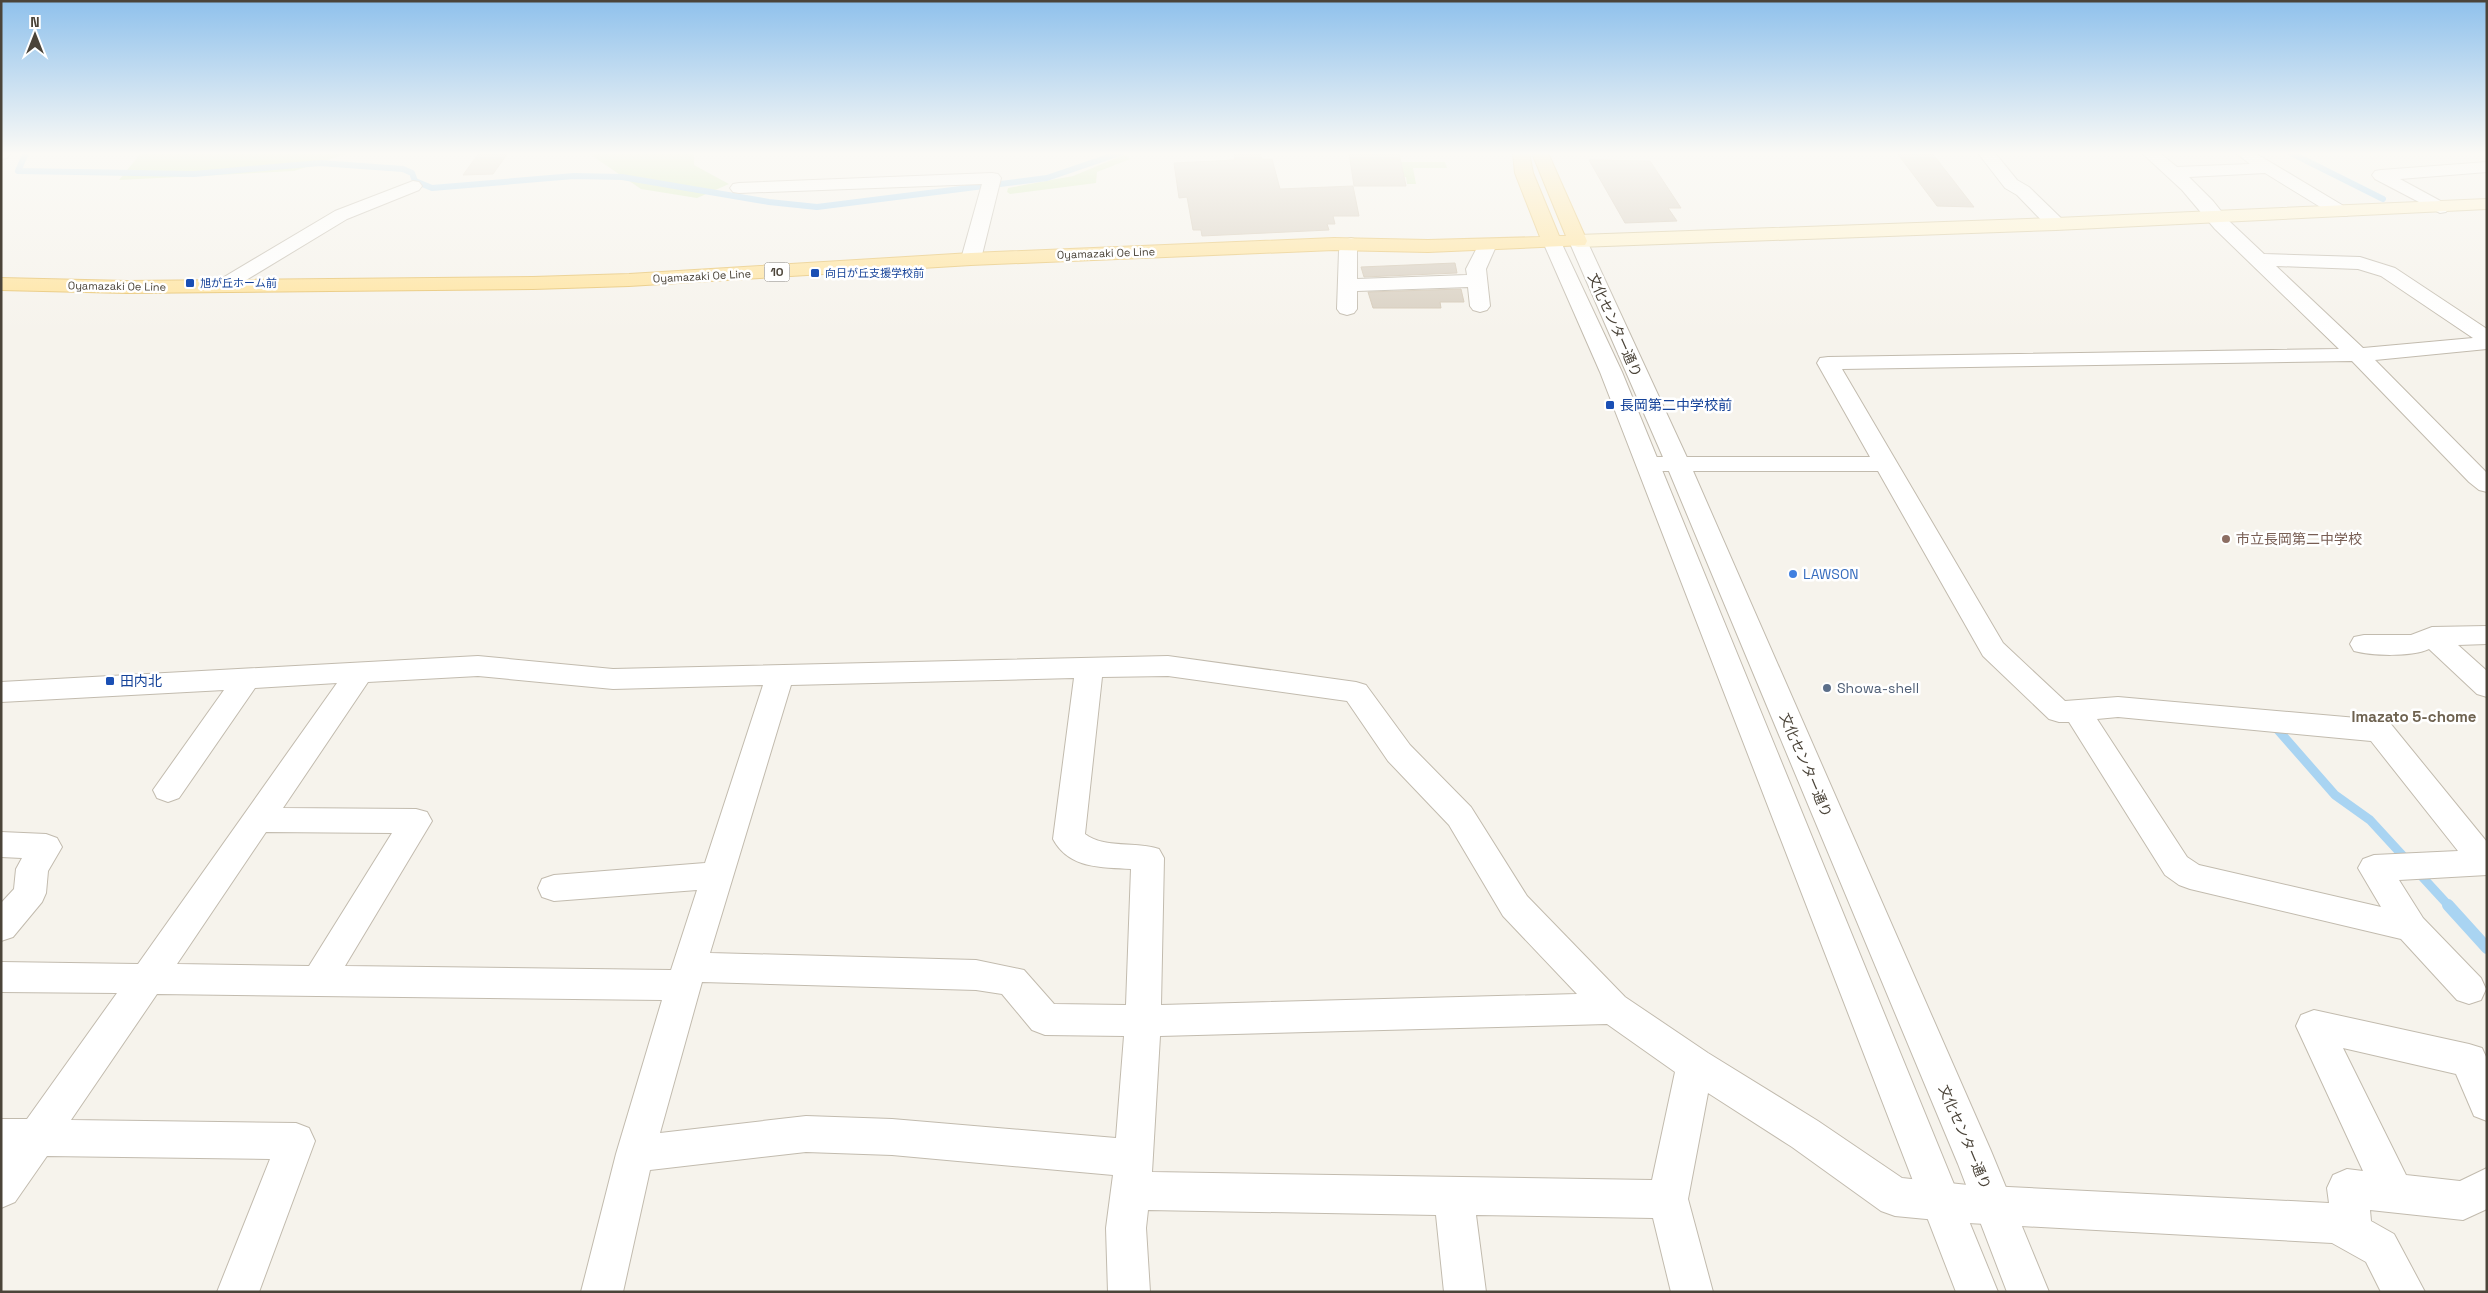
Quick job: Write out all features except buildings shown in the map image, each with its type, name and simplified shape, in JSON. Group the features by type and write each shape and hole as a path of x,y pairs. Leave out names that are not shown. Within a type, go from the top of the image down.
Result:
{"main road":[{"path":"1548,213 1565,242"},
{"path":"1557,213 1565,242"},
{"path":"1565,242 2308,213"},
{"name":"Oyamazaki Oe Line","path":"1,284 221,287 454,285 629,280 971,259 1351,244 1565,242"}],"street":[{"path":"221,287 345,213"},
{"path":"971,259 983,213"},
{"path":"2045,213 2056,224"},
{"path":"2214,213 2222,225 2358,355 2483,479"},
{"name":"文化センター通り","path":"1565,242 1612,372 1648,464 1977,1292"},
{"name":"文化センター通り","path":"1565,242 1678,464 1994,1205 2028,1292"},
{"path":"1346,309 1351,244"},
{"path":"1480,306 1476,269 1488,244"},
{"path":"2259,260 2360,263 2388,272 2487,338"},
{"path":"1347,285 1476,281"},
{"path":"2486,863 2380,731 2118,707 2059,712 1993,649 1828,363 2046,358 2358,355 2487,343"},
{"path":"1648,464 1886,464"},
{"path":"2364,644 2415,644 2432,636 2487,635"},
{"path":"2432,636 2487,687"},
{"path":"1,692 359,674 478,666 613,679 1168,666 1356,692 1399,753 1460,816 1515,906 1613,1008 1695,1065 1805,1134 1895,1197 1994,1205 2337,1223 2380,1248 2404,1292"},
{"path":"1089,668 1069,839 1086,853 1148,858 1143,1021 1132,1174 1126,1228 1129,1292"},
{"path":"1,1189 359,674"},
{"path":"602,1292 635,1154 686,976 780,675"},
{"path":"168,790 246,680"},
{"path":"2077,711 2176,866 2190,876 2411,928"},
{"path":"257,820 416,821 318,981"},
{"path":"1,844 46,847 32,869 30,893 1,927"},
{"path":"2469,988 2411,928 2374,868 2486,863"},
{"path":"554,888 718,875"},
{"path":"1,977 318,981 686,976 976,975 1012,981 1045,1019 1143,1021 1613,1008"},
{"path":"2394,1193 2314,1026 2469,1060 2487,1104"},
{"path":"1692,1292 1668,1199 1695,1065"},
{"path":"635,1154 806,1134 892,1137 1132,1174 1454,1196 1668,1199"},
{"path":"1,1137 296,1141 238,1292"},
{"path":"2353,1232 2347,1188 2463,1201 2487,1187"},
{"path":"1454,1196 1465,1292"}],"waterway":[{"path":"2278,730 2335,795 2370,820 2449,906"},
{"path":"2448,905 2487,948"}],"place":[{"name":"向日が丘支援学校前","path":"815,273"},
{"name":"旭が丘ホーム前","path":"190,283"},
{"name":"長岡第二中学校前","path":"1610,405"},
{"name":"市立長岡第二中学校","path":"2226,539"},
{"name":"LAWSON","path":"1793,574"},
{"name":"田内北","path":"110,681"},
{"name":"Showa-shell","path":"1827,688"}],"district":[{"name":"Imazato 5-chome","path":"2414,716"}]}
